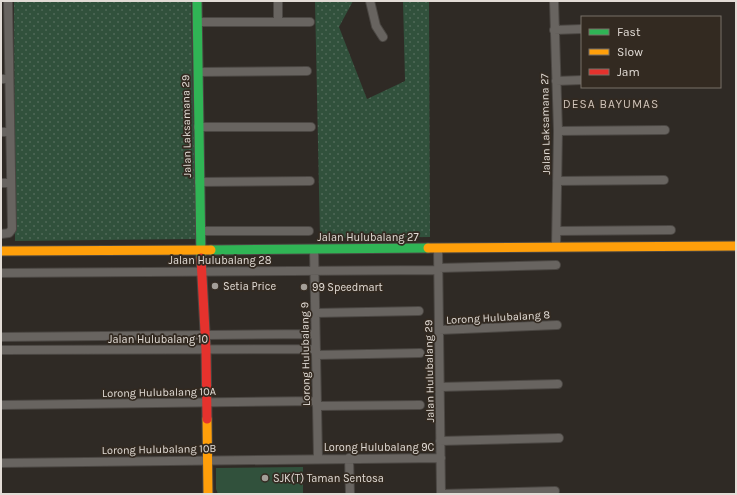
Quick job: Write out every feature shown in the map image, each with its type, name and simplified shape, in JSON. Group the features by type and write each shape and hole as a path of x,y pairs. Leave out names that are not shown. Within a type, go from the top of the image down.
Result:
{"street":[{"path":"5,234 12,229 10,132 5,79 5,25 8,1"},
{"name":"Jalan Laksamana 29","path":"196,1 200,231 206,350 208,494"},
{"path":"278,1 278,22"},
{"path":"370,1 376,26 383,37"},
{"name":"Jalan Laksamana 27","path":"554,1 558,131 556,247"},
{"path":"197,22 310,22"},
{"path":"554,30 581,30"},
{"path":"198,72 307,71"},
{"path":"556,81 581,80"},
{"path":"198,127 310,127"},
{"path":"558,131 665,130"},
{"path":"1,132 10,132"},
{"path":"556,181 664,180"},
{"path":"199,182 310,181"},
{"path":"1,183 11,183"},
{"path":"557,231 671,230"},
{"path":"200,231 309,231"},
{"name":"Jalan Hulubalang 27","path":"1,251 736,246"},
{"name":"Jalan Hulubalang 29","path":"438,248 441,494"},
{"name":"Lorong Hulubalang 9","path":"314,249 318,458"},
{"name":"Jalan Hulubalang 28","path":"1,273 438,269 556,265"},
{"path":"315,313 419,311"},
{"name":"Lorong Hulubalang 8","path":"439,330 557,325"},
{"name":"Jalan Hulubalang 10","path":"1,337 316,334"},
{"name":"Jalan Hulubalang 10","path":"1,350 206,350 420,353"},
{"path":"440,387 558,384"},
{"name":"Lorong Hulubalang 10A","path":"1,405 207,402 420,405"},
{"path":"440,441 559,438"},
{"name":"Lorong Hulubalang 10B","path":"1,462 318,458"},
{"name":"Lorong Hulubalang 9C","path":"318,458 441,458"},
{"path":"349,458 350,494"},
{"path":"441,494 555,491"}],"green space":[{"path":"14,1 191,1 196,239 15,241"},
{"path":"315,1 353,1 339,27 367,99 405,81 403,1 429,1 430,237 320,238"},
{"name":"SJK(T) Taman Sentosa","path":"303,467 303,494 218,494 216,489 216,468"}],"traffic: fast":[{"path":"197,1 201,258"},
{"path":"211,250 428,248"}],"traffic: slow":[{"path":"428,248 736,246"},
{"path":"1,251 211,250"},
{"path":"207,419 208,494"}],"traffic: jam":[{"path":"201,258 206,350 207,419"}],"place":[{"name":"Setia Price","path":"215,286"},
{"name":"99 Speedmart","path":"304,287"},
{"name":"SJK(T) Taman Sentosa","path":"265,478"}],"district":[{"name":"DESA BAYUMAS","path":"611,104"}]}
